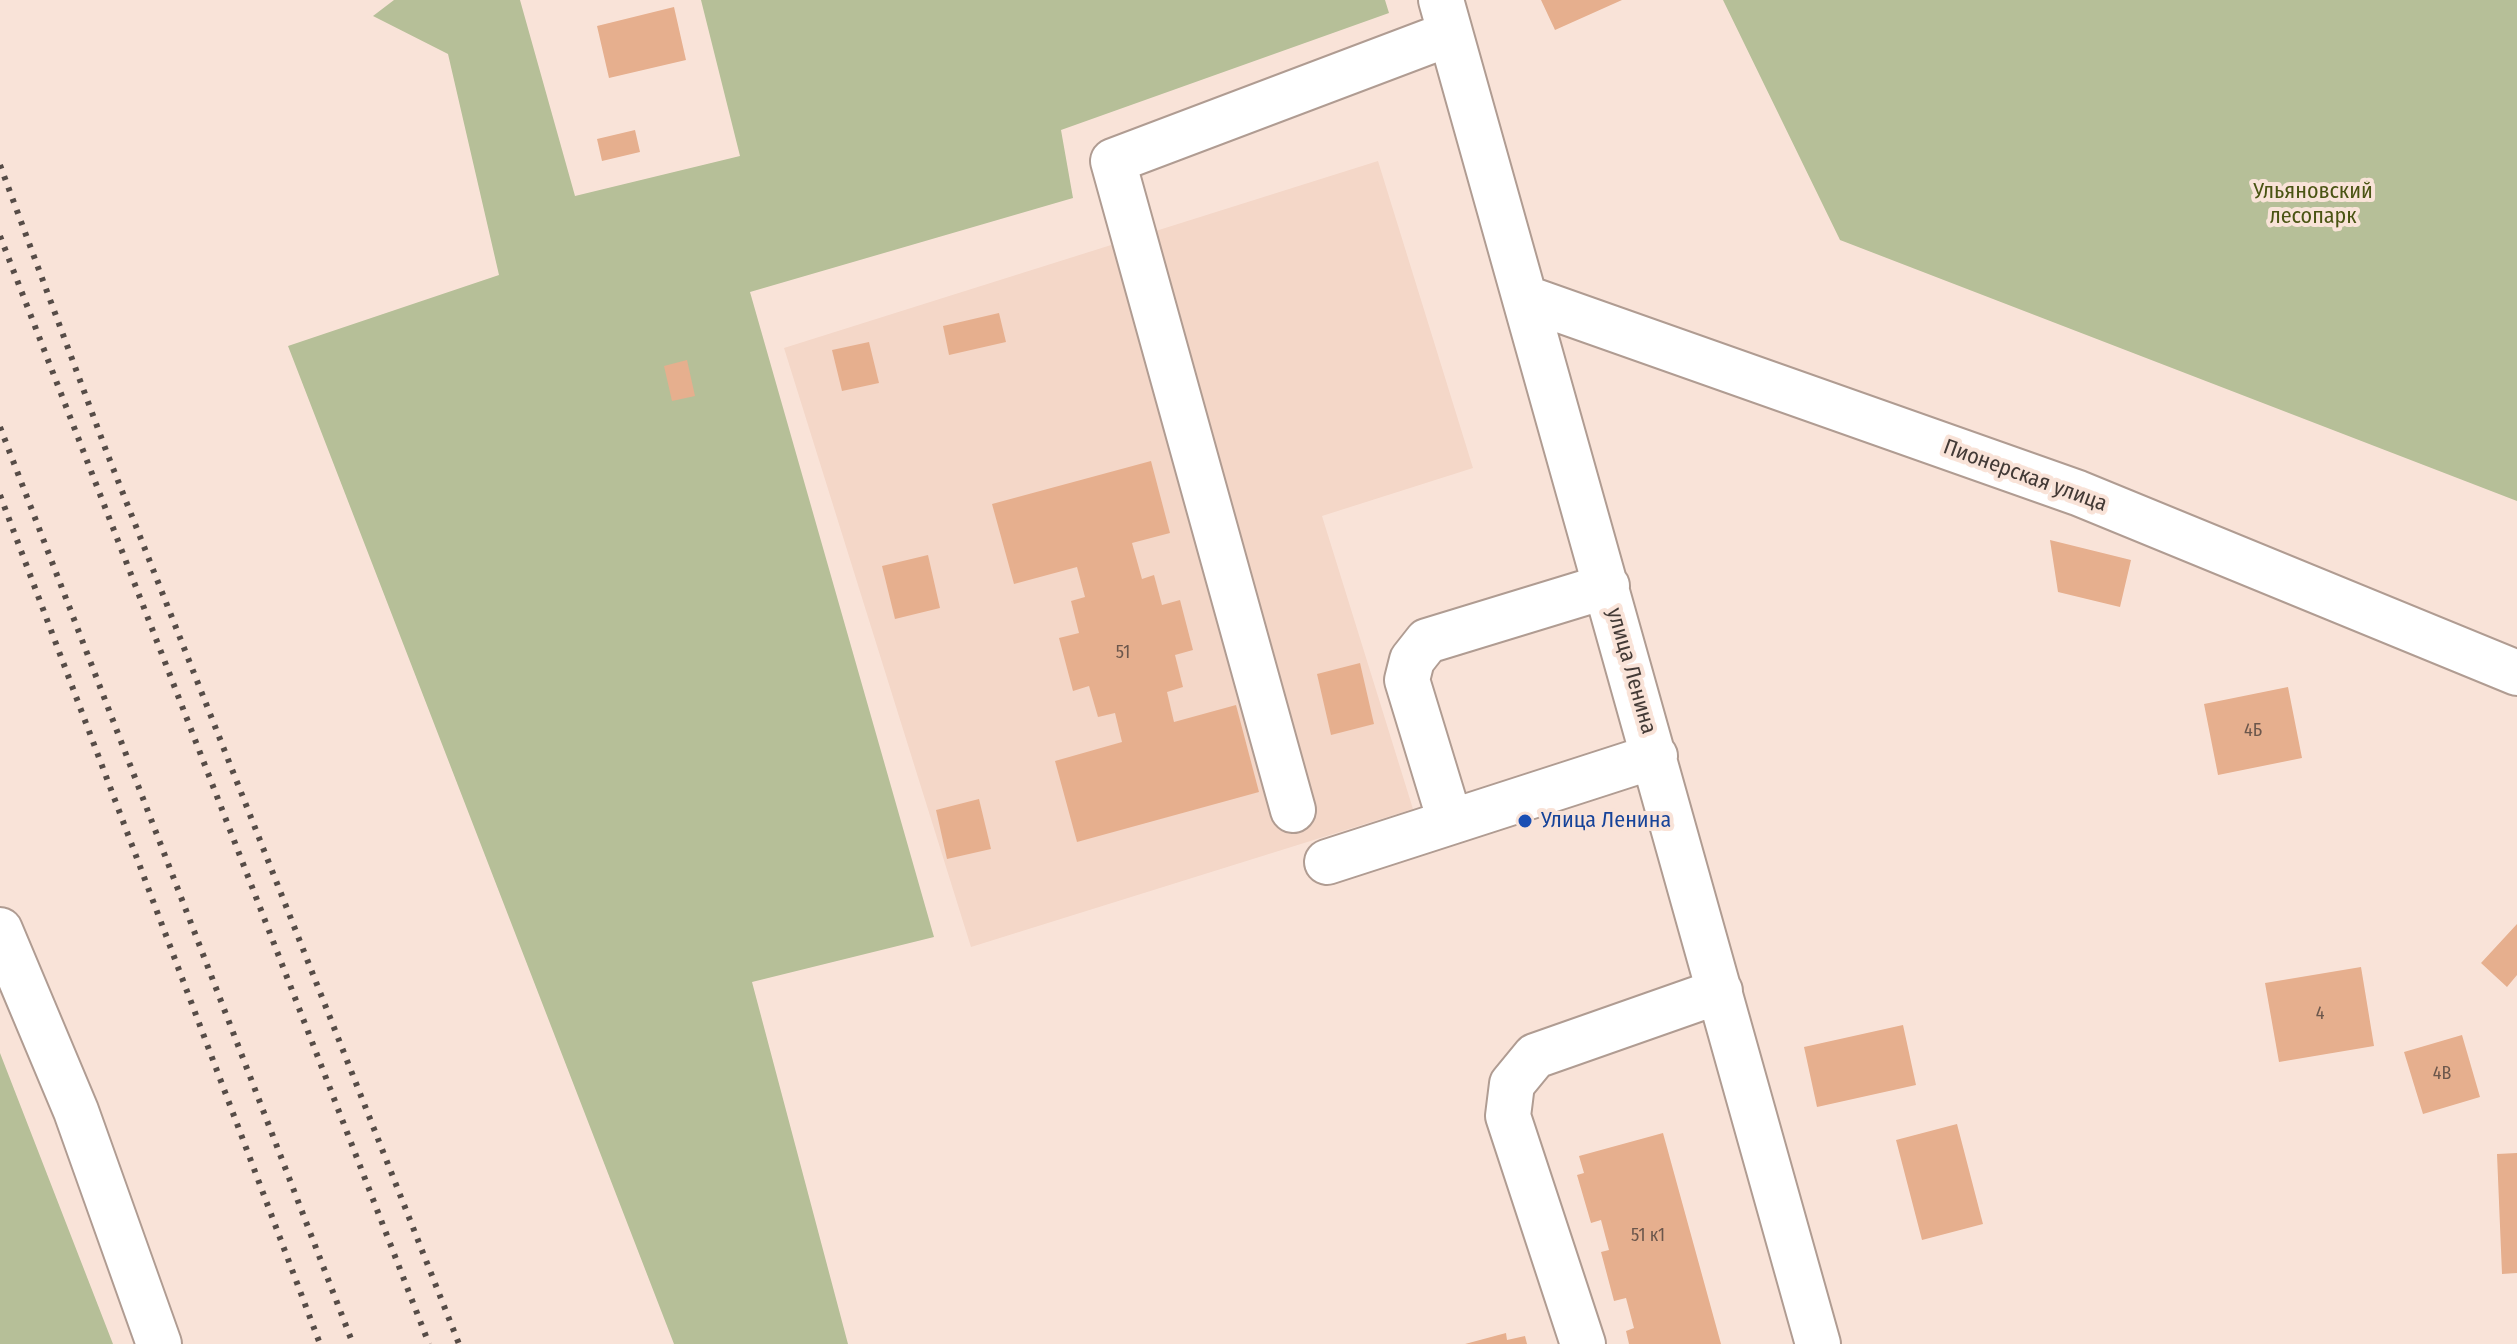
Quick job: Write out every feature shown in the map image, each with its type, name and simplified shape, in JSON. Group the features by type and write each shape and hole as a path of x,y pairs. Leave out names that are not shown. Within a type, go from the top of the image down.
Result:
{"street":[{"name":"улица Ленина","path":"1445,17 1818,1344"},
{"path":"1293,810 1113,161 1445,17"},
{"name":"Пионерская улица","path":"1526,298 2078,493 2517,673"},
{"path":"1450,821 1407,680 1412,660 1427,641 1607,586"},
{"path":"1327,862 1655,756"},
{"path":"0,930 76,1111 159,1344"},
{"path":"1583,1344 1508,1116 1512,1084 1535,1056 1720,991"}],"shaded area":[{"path":"1378,161 1473,468 1322,516 1413,809 971,947 784,348"}],"green space":[{"path":"394,0 520,0 575,196 740,156 701,0 1385,0 1389,13 1061,130 1073,198 750,292 934,937 752,982 848,1344 674,1344 288,346 499,275 448,54 373,16"},
{"name":"Ульяновский лесопарк","path":"1723,0 2517,0 2517,501 1840,240"},
{"path":"0,1053 113,1344 0,1344"}],"building":[{"path":"1541,0 1622,0 1555,30"},
{"path":"674,7 686,60 609,78 597,26"},
{"path":"635,130 640,152 602,161 597,139"},
{"path":"999,313 1006,342 949,355 943,326"},
{"path":"869,342 879,383 842,391 832,350"},
{"path":"687,360 695,396 672,401 664,366"},
{"path":"1151,461 1170,533 1132,543 1142,579 1154,575 1162,605 1180,600 1193,650 1175,655 1183,687 1167,692 1174,722 1236,705 1259,792 1077,842 1055,761 1122,742 1115,713 1098,717 1089,686 1073,691 1059,638 1079,633 1071,601 1085,597 1077,567 1014,584 992,504"},
{"path":"2050,540 2131,560 2120,607 2058,592"},
{"path":"928,555 940,608 895,619 882,566"},
{"path":"1360,663 1374,724 1331,735 1317,674"},
{"path":"2288,687 2302,758 2218,775 2204,704"},
{"path":"979,799 991,849 947,859 936,810"},
{"path":"2517,924 2517,975 2507,987 2481,963"},
{"path":"2361,967 2374,1046 2279,1062 2265,983"},
{"path":"1903,1025 1916,1085 1817,1107 1804,1047"},
{"path":"2462,1035 2480,1097 2423,1114 2404,1052"},
{"path":"1957,1124 1983,1224 1922,1240 1896,1140"},
{"path":"1663,1133 1721,1344 1629,1344 1626,1331 1634,1328 1626,1298 1614,1301 1601,1252 1609,1250 1601,1220 1591,1223 1577,1175 1584,1173 1579,1156"},
{"path":"2517,1153 2517,1273 2502,1274 2497,1154"},
{"path":"1506,1333 1507,1340 1525,1336 1527,1344 1465,1344"}],"railway":[{"path":"0,165 107,453 459,1344"},
{"path":"0,236 429,1344"},
{"path":"0,427 353,1344"},
{"path":"0,495 320,1344"}],"place":[{"name":"Улица Ленина","path":"1525,821"}]}
